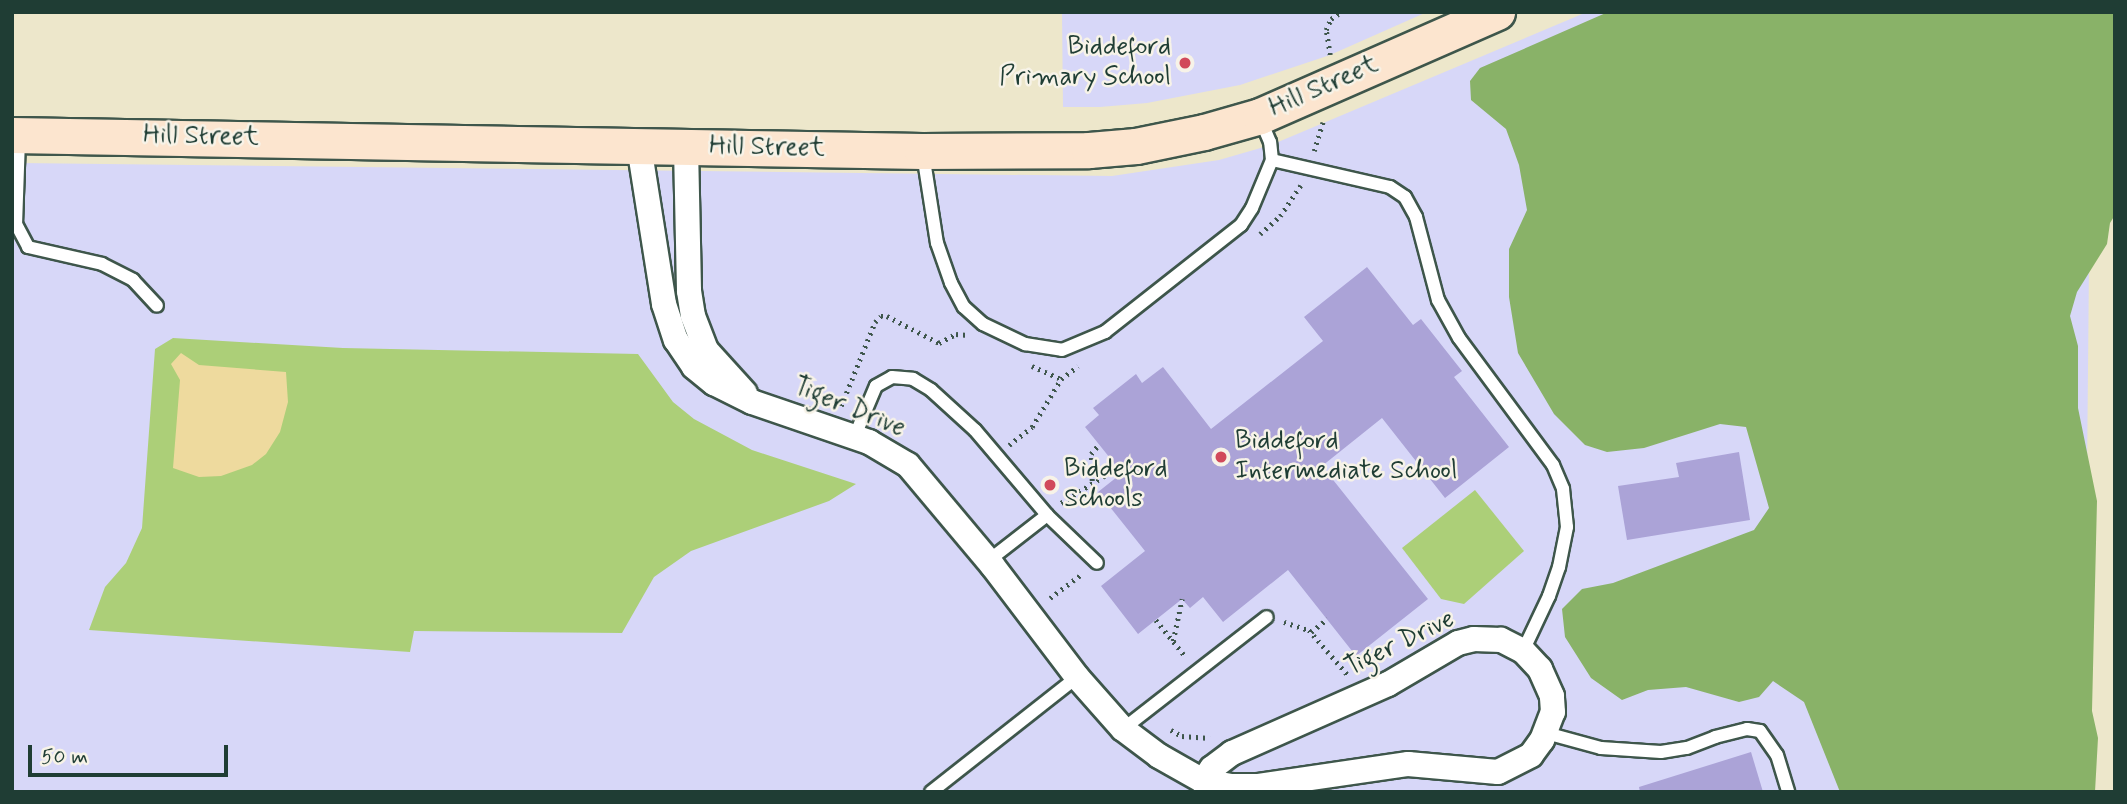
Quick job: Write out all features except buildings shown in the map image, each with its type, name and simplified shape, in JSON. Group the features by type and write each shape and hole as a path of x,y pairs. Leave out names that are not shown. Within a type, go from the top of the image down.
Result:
{"street":[{"name":"Hill Street","path":"16,135 686,147 1089,150 1136,146 1204,132 1260,116 1497,12"},
{"name":"Tiger Drive","path":"639,146 664,304 676,340 694,366 714,383 752,401 889,451 908,465 988,561 1077,677 1123,729 1203,786 1257,786 1408,764 1498,772 1531,755 1546,733 1553,712 1552,695 1541,669 1511,643 1489,638 1458,643 1388,684 1232,753 1212,768 1203,786"},
{"name":"Tiger Drive","path":"686,147 689,291 693,316 706,350 752,401"}],"lane":[{"path":"922,150 937,243 951,283 964,307 983,324 1025,345 1062,350 1105,332 1241,225 1252,208 1272,160 1270,142 1260,116"},
{"path":"16,135 16,224 28,247 102,264 133,280 157,306"},
{"path":"1272,160 1390,187 1405,197 1416,217 1437,300 1459,338 1553,465 1567,505 1567,527 1559,567 1549,596 1522,651"},
{"path":"854,438 876,386 892,377 913,379 931,390 975,430 1047,515 1097,563"},
{"path":"988,561 1047,515"},
{"path":"1123,729 1268,617"},
{"path":"931,792 1077,677"},
{"path":"1546,733 1601,748 1661,752 1687,748 1747,729 1760,732 1777,755 1788,792"}],"path":[{"path":"1092,482 1091,454 1099,444"},
{"path":"1047,515 1092,482 1117,468"},
{"path":"1051,598 1097,563"},
{"path":"1043,589 1057,607"},
{"path":"1173,642 1182,599"},
{"path":"1268,617 1311,632 1351,678 1341,683"},
{"path":"1311,632 1327,619"},
{"path":"1156,620 1196,671"},
{"path":"1144,711 1182,736 1215,736"}],"shaded area":[{"name":"Biddeford Primary School","path":"1062,12 1427,12 1330,55 1240,85 1147,103 1063,107"},
{"name":"Biddeford Schools","path":"1587,12 2115,12 2090,158 2084,792 12,792 12,175 19,163 1112,176 1219,160 1271,145"}],"green space":[{"path":"1608,12 2115,12 2115,215 2110,223 2107,244 2077,292 2070,316 2078,346 2078,408 2097,501 2092,711 2098,738 2095,792 1840,792 1804,702 1773,681 1759,697 1739,702 1686,687 1648,690 1622,700 1591,678 1565,637 1562,609 1582,589 1613,583 1754,530 1769,508 1746,427 1720,424 1644,448 1607,452 1585,445 1554,414 1518,353 1509,297 1509,249 1527,210 1519,165 1506,129 1471,100 1470,81 1480,68"},
{"path":"173,338 343,348 638,354 673,402 694,419 752,450 856,484 829,501 691,551 654,577 622,633 414,631 410,652 89,630 105,587 126,563 142,528 155,349"},
{"path":"1475,490 1524,551 1464,604 1441,599 1402,548"}],"sand":[{"path":"181,353 199,365 286,372 288,402 280,432 266,454 252,465 221,476 199,477 173,468 180,380 171,364"}],"place":[{"name":"Biddeford Primary School","path":"1185,63"},
{"name":"Biddeford Intermediate School","path":"1221,457"},
{"name":"Biddeford Schools","path":"1050,485"}]}
